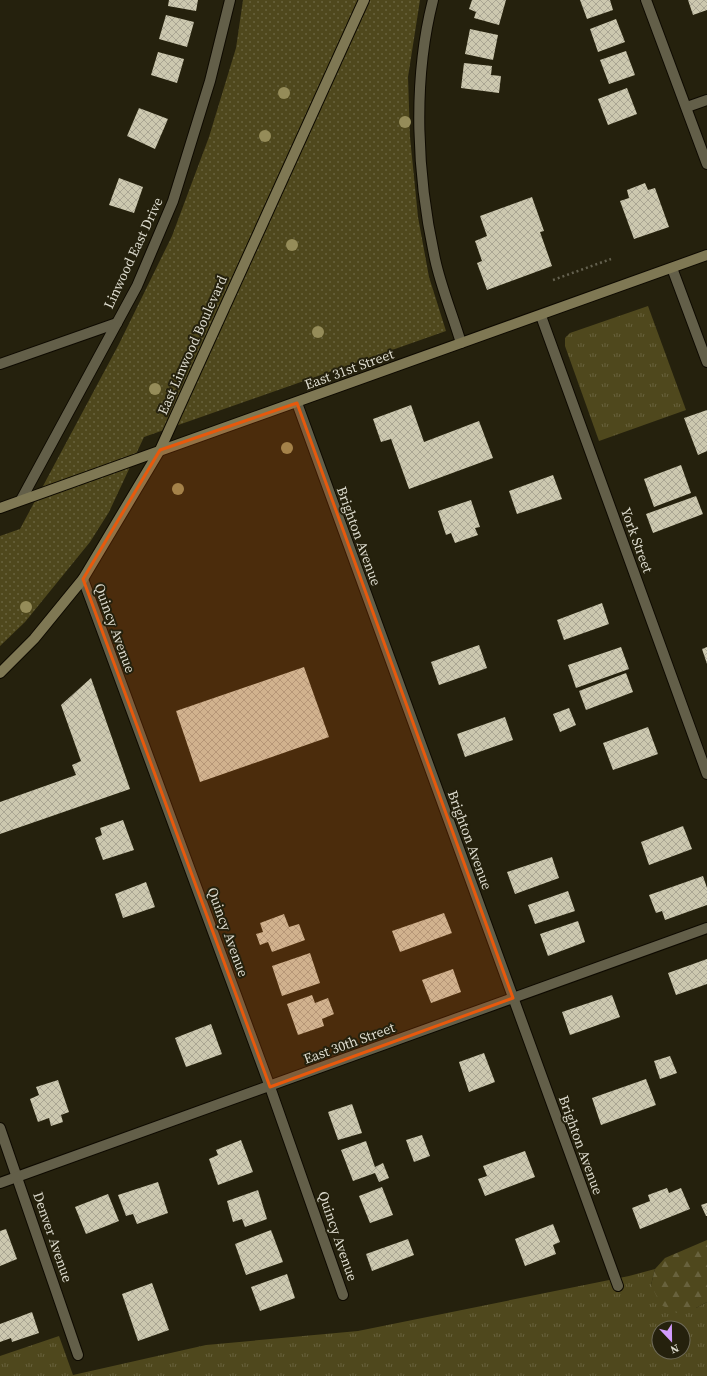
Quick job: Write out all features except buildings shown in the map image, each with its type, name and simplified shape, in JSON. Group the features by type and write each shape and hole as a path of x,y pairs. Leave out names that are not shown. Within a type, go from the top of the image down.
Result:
{"main road":[{"name":"East Linwood Boulevard","path":"0,673 34,639 82,579 160,450 364,0"},
{"name":"East 31st Street","path":"0,508 707,256"}],"street":[{"name":"Linwood East Drive","path":"21,500 137,286 173,201 210,81 230,0"},
{"path":"433,0 427,21 419,104 422,178 435,260 461,343"},
{"path":"646,0 707,164"},
{"path":"687,107 707,100"},
{"path":"672,268 707,362"},
{"name":"York Street","path":"541,316 707,774"},
{"path":"0,364 116,323"},
{"name":"Brighton Avenue","path":"296,403 618,1286"},
{"name":"Quincy Avenue","path":"82,579 270,1087 343,1295"},
{"name":"East 30th Street","path":"0,1183 270,1087 707,928"},
{"name":"Denver Avenue","path":"0,1128 78,1355"}],"path":[{"path":"553,280 611,259"}],"highlighted area":[{"path":"297,403 513,998 270,1087 83,579 160,450"}],"green space":[{"path":"243,0 420,0 408,77 410,137 418,217 429,277 446,331 144,437 109,512 90,542 25,622 0,646 0,536 20,529 119,344 172,236 209,137 236,48"},
{"path":"648,306 686,410 599,441 565,346 565,338 570,333"},
{"path":"707,1240 707,1302 696,1308 677,1313 661,1305 651,1285 655,1269 665,1258"},
{"path":"655,1269 651,1285 696,1308 707,1302 707,1376 0,1376 0,1356 59,1336 73,1375 206,1345 358,1331 629,1276"}]}
